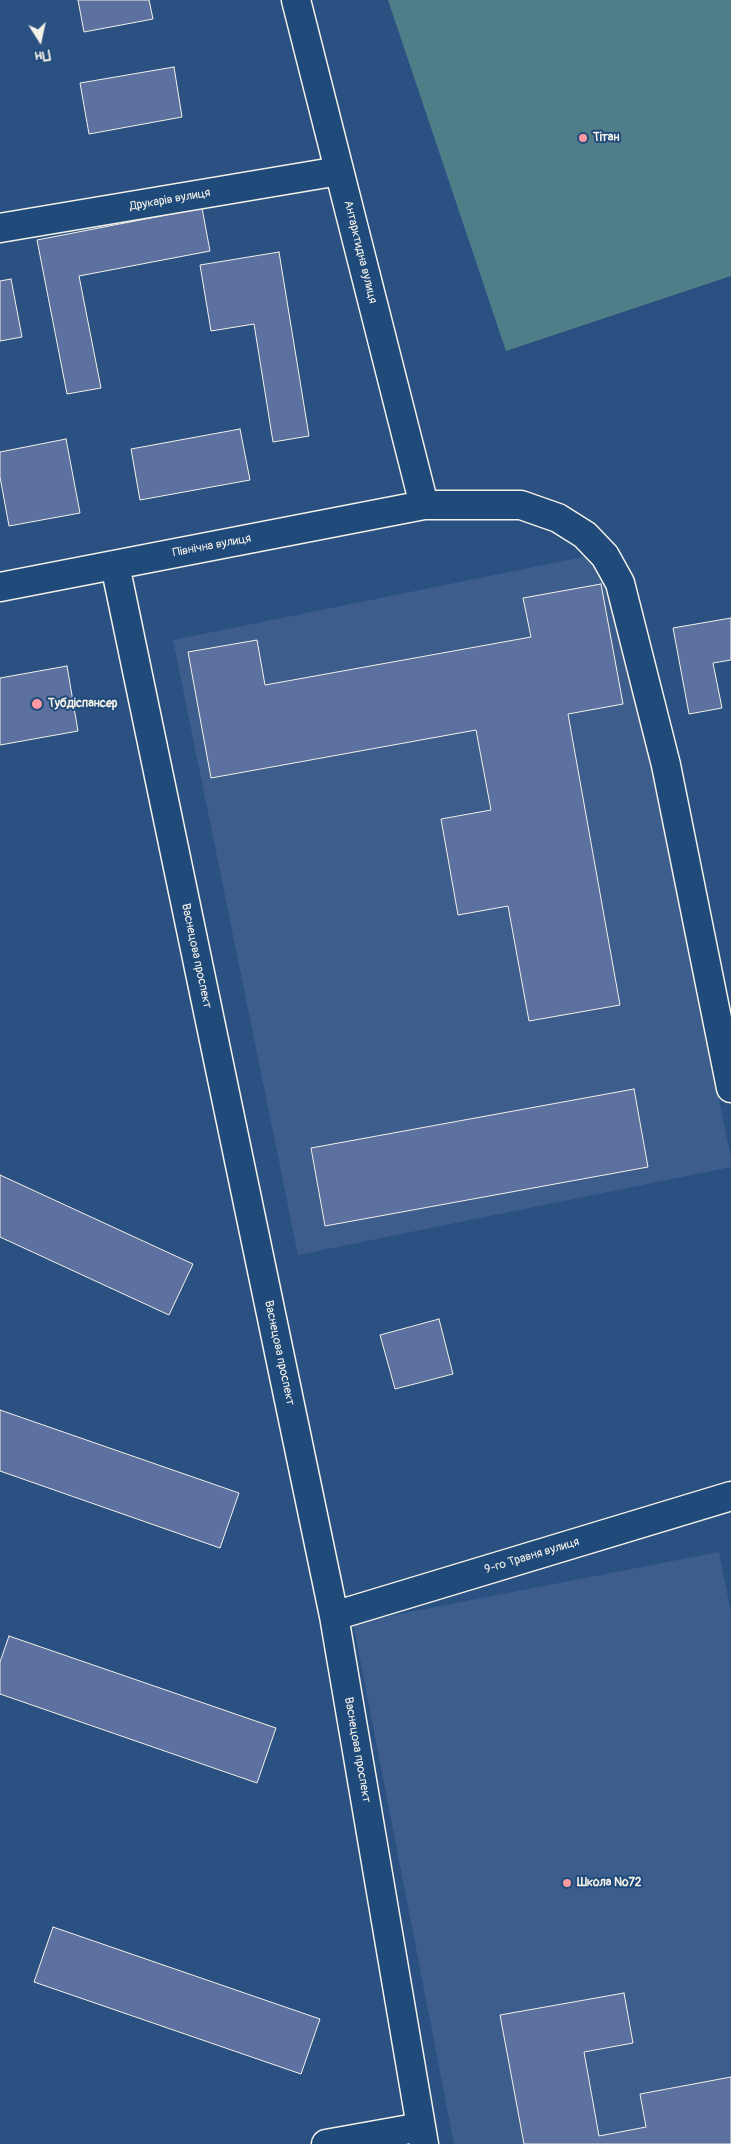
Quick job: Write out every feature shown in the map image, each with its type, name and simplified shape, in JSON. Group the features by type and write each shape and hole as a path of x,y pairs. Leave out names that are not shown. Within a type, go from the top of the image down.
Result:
{"street":[{"name":"Антарктидна вулиця","path":"296,0 424,505"},
{"name":"Друкарів вулиця","path":"0,228 339,171"},
{"name":"Північна вулиця","path":"0,587 424,505 521,505 558,518 585,535 605,556 620,582 666,766 731,1088"},
{"name":"Васнецова проспект","path":"115,565 334,1616 422,2136"},
{"name":"9-го Травня вулиця","path":"334,1616 731,1496"},
{"path":"326,2144 422,2136"}],"shaded area":[{"path":"608,552 731,1159 731,1167 298,1255 173,640"},
{"name":"Школа №72","path":"719,1552 731,1613 731,2144 454,2144 353,1623"}],"green space":[{"name":"Тітан","path":"388,0 731,0 731,276 506,351"}],"building":[{"path":"78,0 149,0 153,19 84,32"},
{"path":"174,67 182,117 89,134 80,83"},
{"path":"202,208 210,251 79,276 101,388 67,394 37,240"},
{"path":"279,252 309,436 273,442 254,324 211,331 200,265"},
{"path":"11,279 22,337 0,341 0,281"},
{"path":"240,429 250,480 140,500 131,449"},
{"path":"66,439 80,513 9,526 0,477 0,452"},
{"path":"601,584 623,704 568,714 620,1005 529,1021 508,906 458,915 441,819 491,810 476,730 211,778 188,652 257,640 265,685 531,637 523,598"},
{"path":"731,618 731,660 713,663 722,708 689,714 673,628"},
{"name":"Тубдіспансер","path":"67,666 78,731 0,745 0,678"},
{"path":"634,1089 648,1167 325,1226 311,1148"},
{"path":"0,1175 193,1264 169,1315 0,1237"},
{"path":"439,1319 453,1374 395,1389 380,1335"},
{"path":"0,1410 239,1493 220,1548 0,1471"},
{"path":"9,1636 276,1728 257,1783 0,1694 0,1662"},
{"path":"53,1927 320,2019 301,2074 34,1982"},
{"path":"624,1993 633,2043 584,2052 599,2136 646,2127 640,2094 731,2077 731,2144 524,2144 500,2015"}],"place":[{"name":"Тітан","path":"583,138"},
{"name":"Тубдіспансер","path":"37,704"},
{"name":"Школа №72","path":"567,1883"}]}
